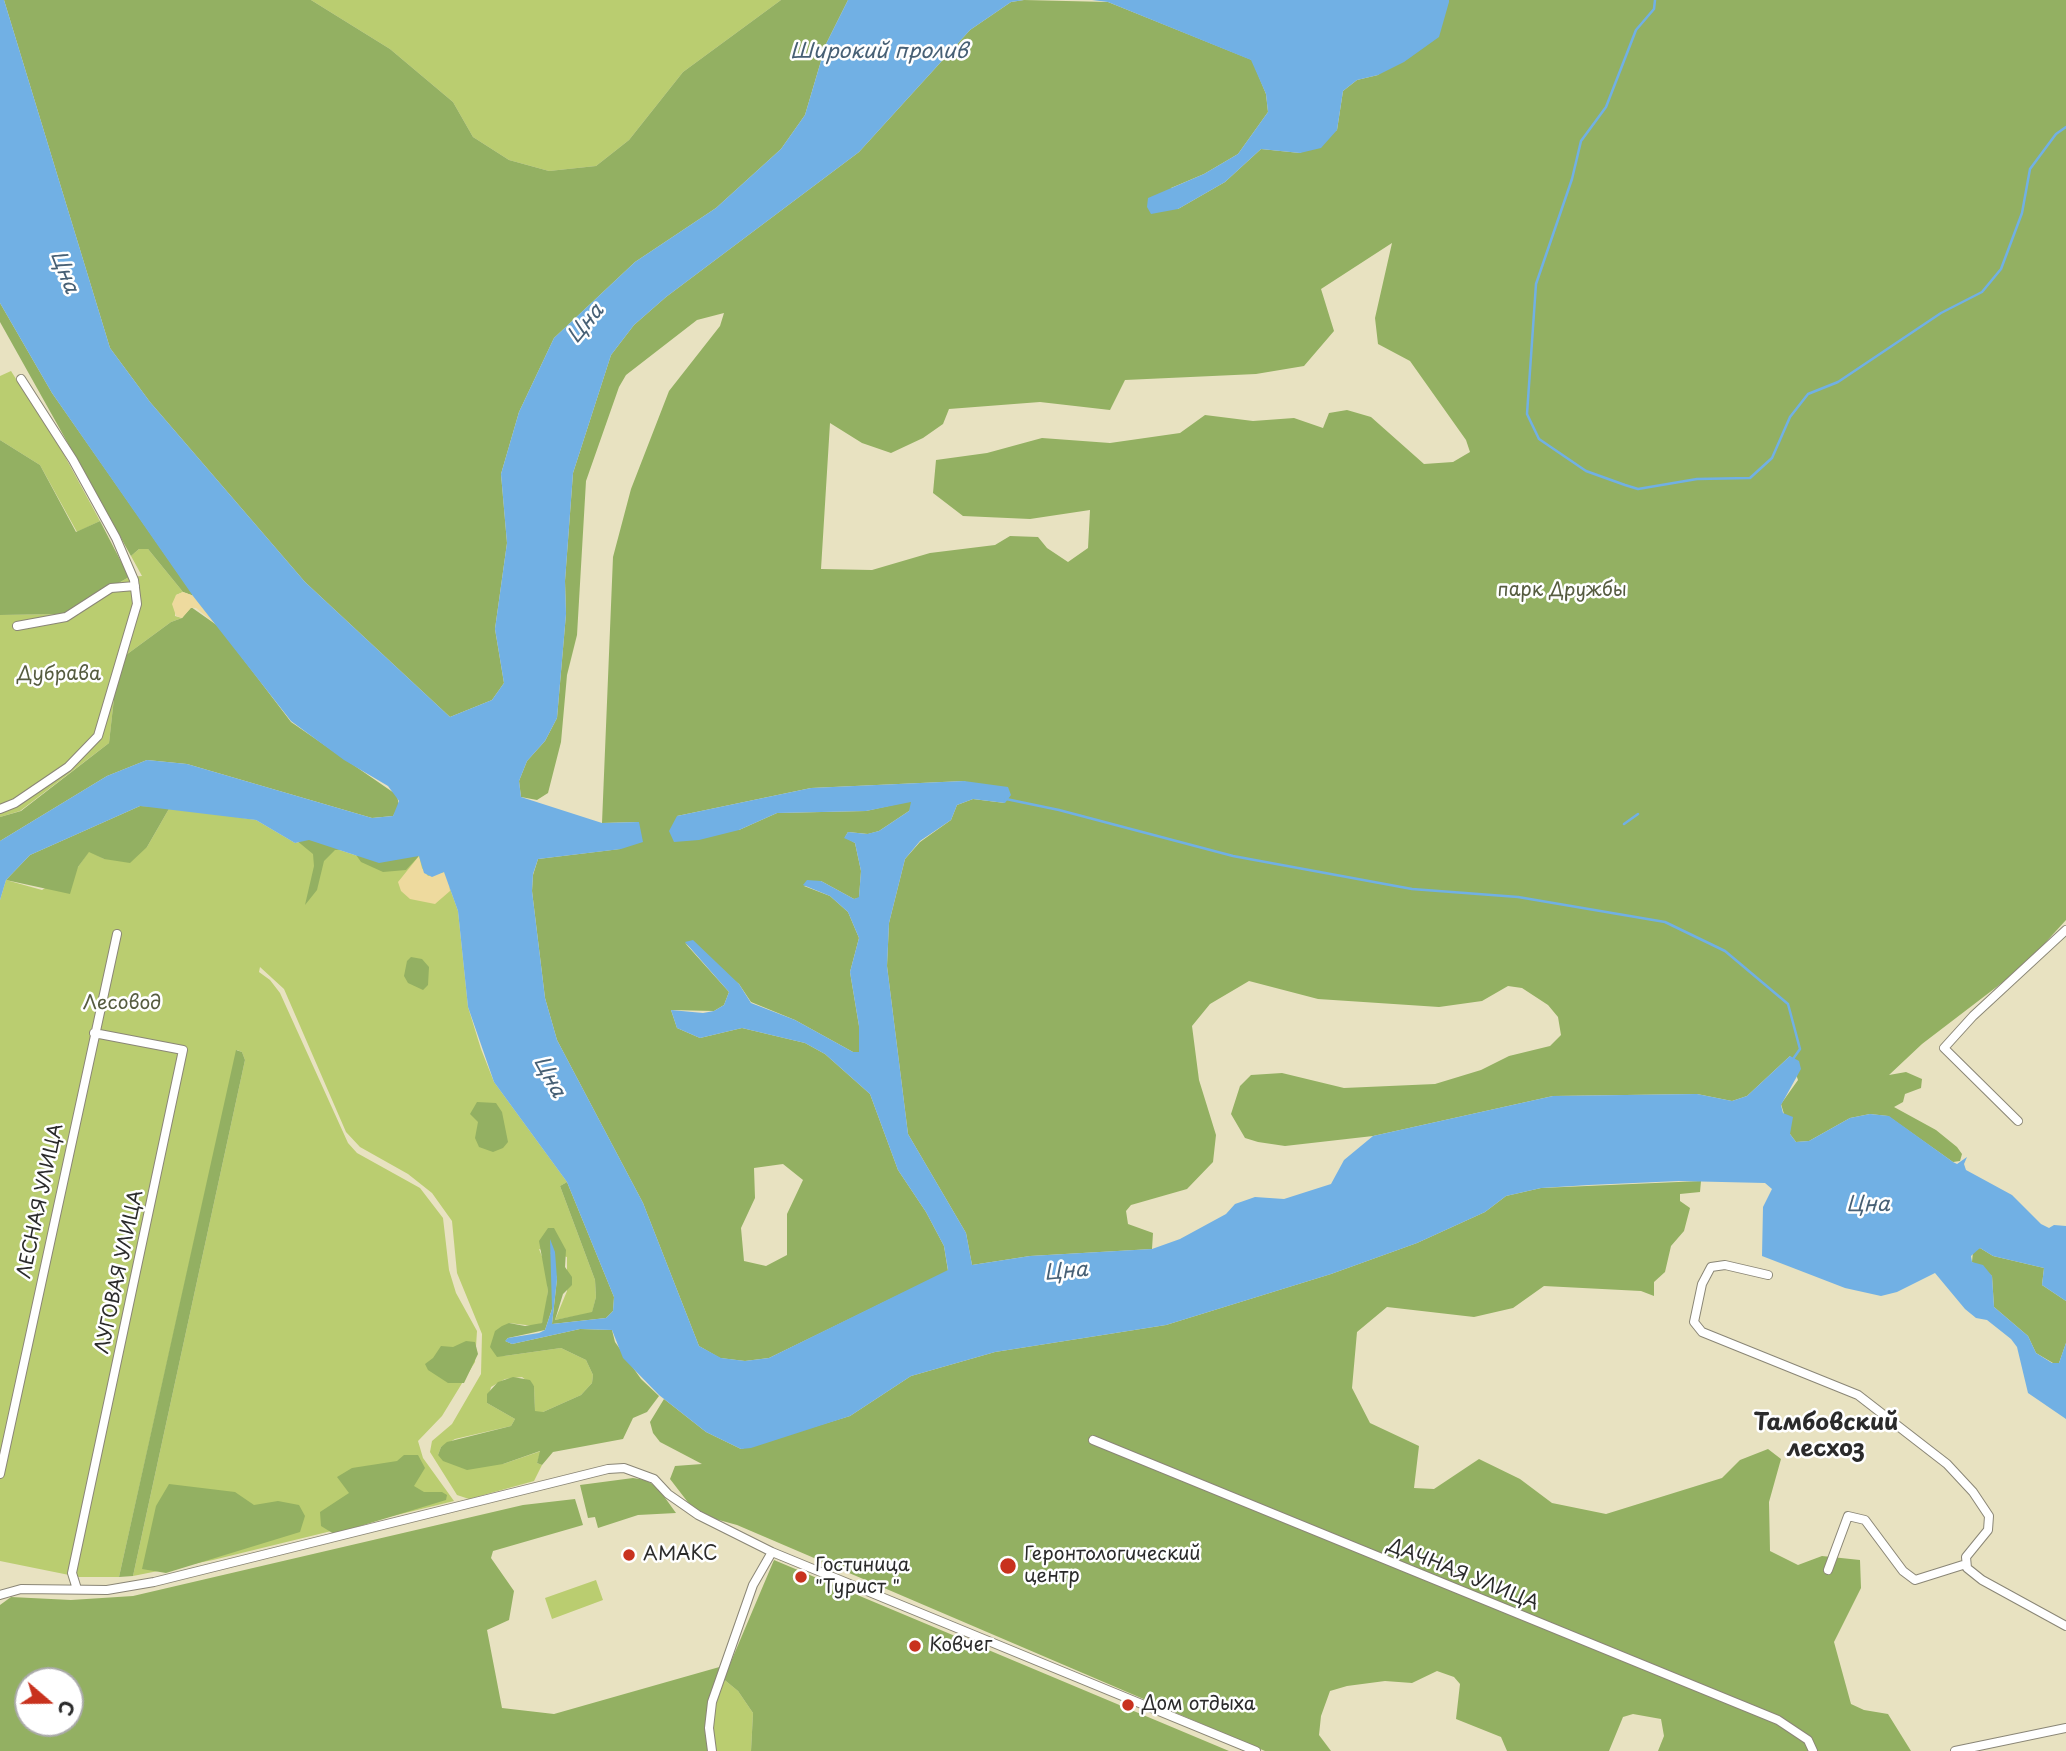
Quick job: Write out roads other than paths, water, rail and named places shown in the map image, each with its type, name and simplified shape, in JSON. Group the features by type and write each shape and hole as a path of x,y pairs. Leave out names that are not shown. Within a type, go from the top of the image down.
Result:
{"street":[{"path":"0,809 15,803 68,767 99,736 137,604 135,586 116,538 73,460 20,379"},
{"path":"17,626 66,617 111,588 135,586"},
{"path":"2018,1121 1944,1048 1973,1016 2066,930"},
{"name":"ЛЕСНАЯ УЛИЦА","path":"0,1474 117,934"},
{"name":"ЛУГОВАЯ УЛИЦА","path":"77,1589 72,1573 183,1050 94,1033"},
{"path":"1768,1275 1725,1265 1711,1267 1702,1284 1694,1322 1702,1332 1858,1395 1947,1464 1973,1492 1989,1516 1987,1530 1970,1551 1966,1564 1970,1572 2066,1626"},
{"name":"ДАЧНАЯ УЛИЦА","path":"1093,1440 1778,1720 1808,1740 1813,1751"},
{"path":"0,1595 21,1589 107,1590 153,1582 608,1469 624,1468 654,1479 668,1494 698,1515 772,1552 1256,1751"},
{"path":"1828,1570 1848,1516 1865,1520 1903,1571 1915,1580 1966,1564"},
{"path":"712,1751 709,1728 712,1702 752,1585 772,1552"},
{"path":"1955,1751 2066,1728"}],"water":[{"name":"Цна","path":"0,0 4,0 110,348 150,402 305,582 450,717 492,700 504,683 495,629 507,543 501,474 519,412 554,338 635,262 716,208 781,149 805,115 826,44 848,0 1024,0 1011,2 970,30 859,152 666,297 634,325 611,355 573,473 565,581 566,614 557,718 545,741 527,761 519,781 521,797 602,823 639,822 643,842 621,849 538,859 533,874 532,891 545,998 557,1040 643,1203 699,1346 721,1358 745,1361 769,1358 948,1270 944,1246 926,1212 898,1170 870,1094 825,1054 805,1043 742,1028 700,1038 677,1028 671,1010 703,1013 714,1011 724,1005 729,992 685,942 693,940 739,984 751,1003 795,1020 853,1052 859,1052 859,1026 850,972 859,938 848,912 830,896 803,885 807,880 821,881 854,899 859,897 861,871 855,843 844,838 848,832 867,834 879,831 909,811 911,802 866,811 777,813 739,830 699,840 674,842 669,831 677,816 811,788 964,781 1008,787 1011,795 1005,803 973,799 957,805 951,820 920,841 905,859 889,923 887,966 908,1134 966,1233 972,1265 1030,1256 1152,1249 1180,1239 1226,1214 1235,1204 1255,1197 1284,1199 1331,1184 1344,1160 1373,1136 1553,1096 1697,1094 1732,1101 1747,1096 1790,1056 1799,1061 1801,1069 1781,1105 1783,1113 1793,1117 1790,1134 1796,1142 1809,1141 1850,1118 1870,1114 1889,1116 1953,1162 1957,1164 1967,1157 1964,1164 1966,1170 2012,1195 2041,1224 2049,1228 2054,1225 2066,1226 2066,1301 2042,1285 2044,1268 1993,1256 1980,1248 1971,1256 1972,1262 1983,1265 1992,1276 1994,1307 2028,1336 2036,1353 2052,1363 2059,1363 2066,1343 2066,1419 2028,1393 2017,1347 2011,1339 1987,1320 1976,1318 1965,1309 1935,1273 1897,1292 1881,1296 1845,1288 1762,1256 1763,1207 1772,1189 1765,1183 1679,1181 1589,1185 1541,1188 1506,1196 1485,1212 1417,1243 1331,1274 1166,1325 995,1352 911,1376 850,1416 751,1448 741,1449 706,1432 659,1395 623,1358 612,1330 580,1329 512,1344 505,1341 545,1330 552,1309 550,1239 555,1252 557,1279 552,1324 606,1318 613,1311 614,1297 567,1182 494,1082 468,1007 458,911 444,872 432,877 424,873 419,856 379,863 309,840 295,843 256,820 140,806 30,855 6,880 0,900 0,841 107,776 147,760 187,764 372,818 393,816 399,801 388,786 344,760 291,721 193,596 52,393 0,303"},
{"path":"1092,0 1449,2 1439,37 1404,62 1378,75 1357,80 1343,91 1337,130 1321,148 1300,153 1261,149 1225,182 1178,209 1151,214 1147,207 1148,198 1204,174 1238,154 1268,112 1266,94 1251,60 1108,2"}],"waterway":[{"path":"1655,0 1654,9 1636,30 1606,107 1581,141 1572,179 1536,284 1527,414 1539,439 1586,471 1625,485 1638,489 1697,479 1750,478 1772,458 1790,417 1808,394 1838,382 1941,313 1982,292 2001,269 2022,213 2030,169 2056,134 2066,127"},
{"path":"1006,799 1059,810 1233,856 1412,889 1518,897 1665,922 1725,951 1788,1004 1800,1049 1793,1059"},
{"path":"1624,824 1638,814"}],"place":[{"name":"АМАКС","path":"629,1555"},
{"name":"Геронтологический центр","path":"1008,1566"},
{"name":"Гостиница \"Турист \"","path":"801,1577"},
{"name":"Ковчег","path":"915,1646"},
{"name":"Дом отдыха","path":"1128,1705"}],"district":[{"name":"Тамбовский лесхоз","path":"1826,1437"}],"water label":[{"name":"Широкий пролив","path":"879,52"}],"park label":[{"name":"парк Дружбы","path":"1562,591"},
{"name":"Дубрава","path":"59,675"},
{"name":"Лесовод","path":"122,1004"}]}
